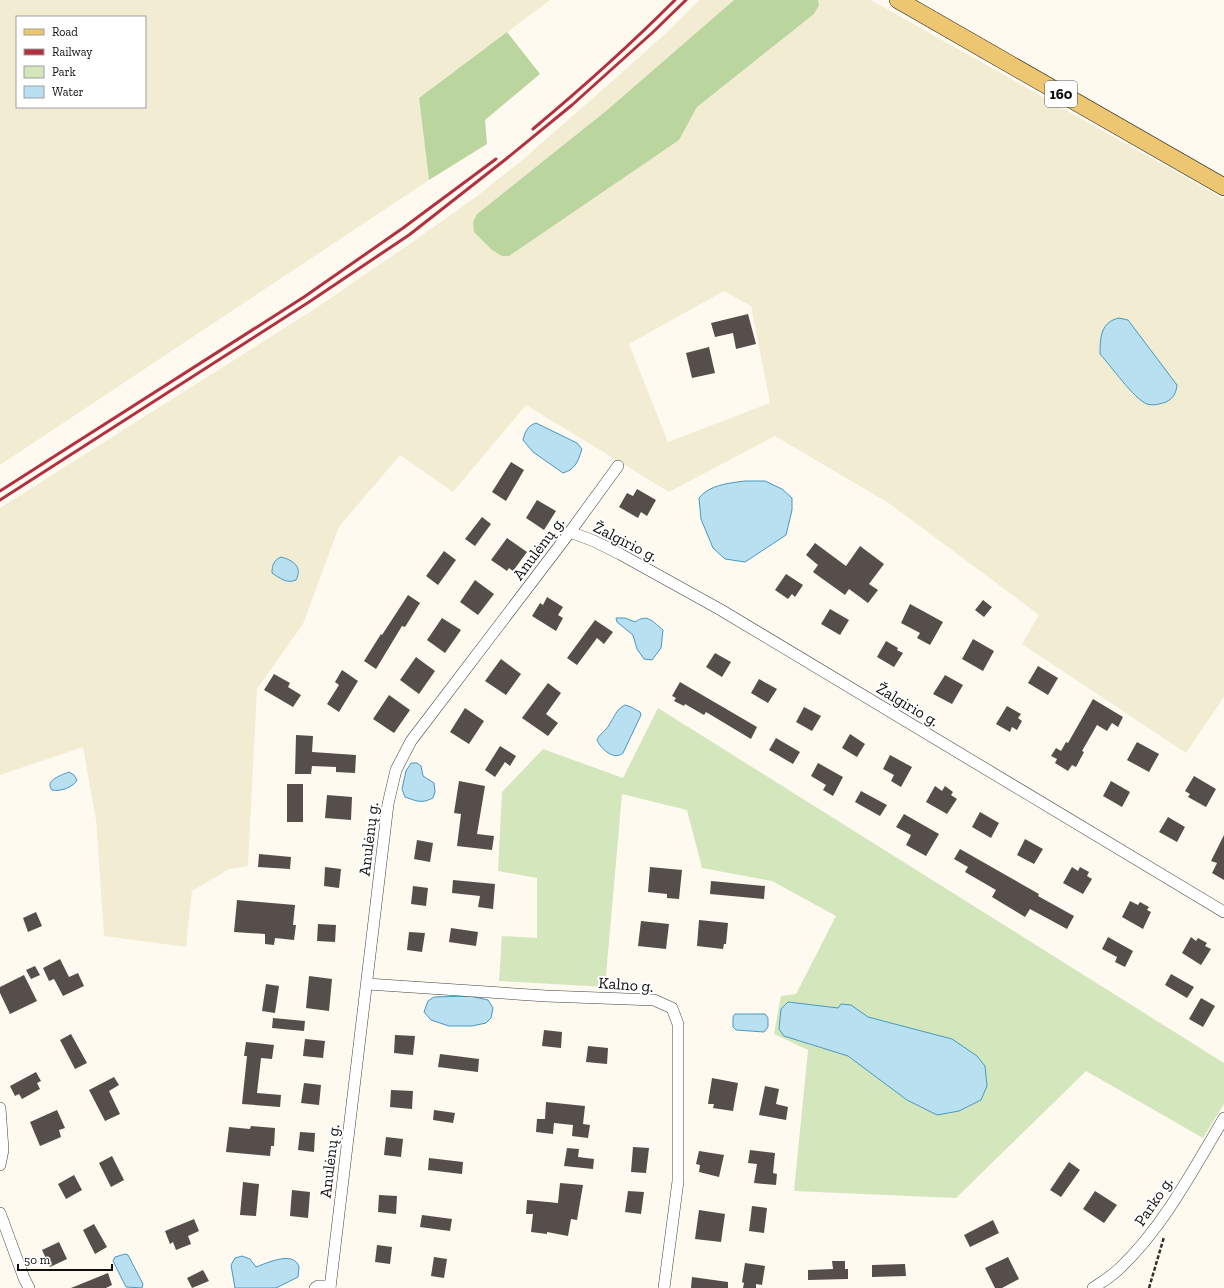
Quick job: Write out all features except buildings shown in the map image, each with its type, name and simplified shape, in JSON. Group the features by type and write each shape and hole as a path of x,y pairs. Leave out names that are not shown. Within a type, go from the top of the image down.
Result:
{"main road":[{"name":"160","path":"898,0 1224,187"}],"street":[{"name":"Anulėnų g.","path":"330,1287 388,804 396,770 411,741 570,532 618,466"},
{"name":"Žalgirio g.","path":"570,532 594,541 620,554 721,610 1224,912"},
{"name":"Kalno g.","path":"367,984 546,996 654,1000 672,1008 678,1024 678,1181 664,1288"},
{"path":"0,1108 3,1150 0,1165"},
{"name":"Parko g.","path":"1093,1288 1120,1269 1151,1235 1224,1118"},
{"path":"0,1213 29,1288"},
{"path":"315,1288 318,1286 330,1287"}],"path":[{"path":"1149,1288 1164,1237 1158,1224"}],"shaded area":[{"path":"0,0 550,0 419,98 429,180 0,465"},
{"path":"699,0 734,0 606,111 477,214 679,140 697,107 814,14 819,5 818,0 871,0 1224,199 1224,697 1186,753 1022,644 1039,615 890,504 775,436 669,492 526,405 453,492 400,455 339,527 303,624 257,689 248,866 229,869 192,891 186,947 104,936 96,820 83,747 0,775 0,508 316,308 477,196 521,161 665,34","holes":["724,291 751,306 770,403 668,442 629,344"]}],"green space":[{"path":"734,0 818,0 819,5 814,14 697,107 679,140 509,256 502,256 492,250 474,232 473,222 477,214 606,111"},
{"path":"507,32 540,74 485,120 487,144 429,180 419,98"},
{"path":"658,708 1224,1063 1224,1104 1203,1138 1086,1071 956,1198 794,1191 808,1050 774,1034 781,996 796,994 836,916 772,881 702,868 687,810 622,794 605,987 499,981 502,936 537,938 537,878 498,871 502,792 543,749 623,778","holes":["788,1002 838,1008 851,1005 868,1017 952,1039 907,1100 848,1056 785,1036"]}],"water":[{"path":"1119,318 1128,320 1177,385 1171,399 1164,403 1154,405 1149,405 1142,401 1129,389 1100,354 1101,336 1105,327 1108,323"},
{"path":"536,423 577,443 582,449 578,461 574,467 563,473 533,452 523,440 530,426"},
{"path":"745,481 765,481 782,489 792,498 792,510 786,535 745,562 725,559 713,548 701,519 699,498 714,487"},
{"path":"281,557 293,562 296,565 298,575 296,580 286,581 272,573 274,563"},
{"path":"616,618 625,618 635,622 643,618 647,618 663,630 661,648 652,660 644,659 637,649 633,635 617,622"},
{"path":"625,705 640,712 641,715 623,753 616,756 608,753 601,747 597,740 608,727 617,711"},
{"path":"411,763 417,763 421,766 423,776 434,783 435,792 433,798 429,800 416,801 405,797 402,789 406,771"},
{"path":"69,772 74,775 77,780 75,783 66,788 52,790 50,783 58,776"},
{"path":"470,996 488,1000 493,1008 491,1018 486,1023 472,1026 449,1026 431,1020 424,1012 428,1001 434,997"},
{"path":"788,1002 838,1008 841,1004 851,1005 868,1017 952,1039 977,1056 985,1066 987,1086 981,1100 959,1111 937,1115 907,1100 848,1056 784,1036 779,1029 781,1009"},
{"path":"735,1014 765,1014 768,1018 768,1027 764,1032 736,1030 733,1027 733,1017"},
{"path":"125,1254 128,1255 143,1284 142,1288 126,1287 113,1261 115,1257"},
{"path":"242,1256 250,1259 256,1267 280,1259 292,1259 299,1267 298,1277 276,1288 235,1288 231,1265 235,1258"}],"railway":[{"path":"533,129 606,66 675,0"},
{"path":"0,500 309,302 409,235 572,105 652,33 686,0"},
{"path":"0,491 304,297 403,228 496,159"}]}
